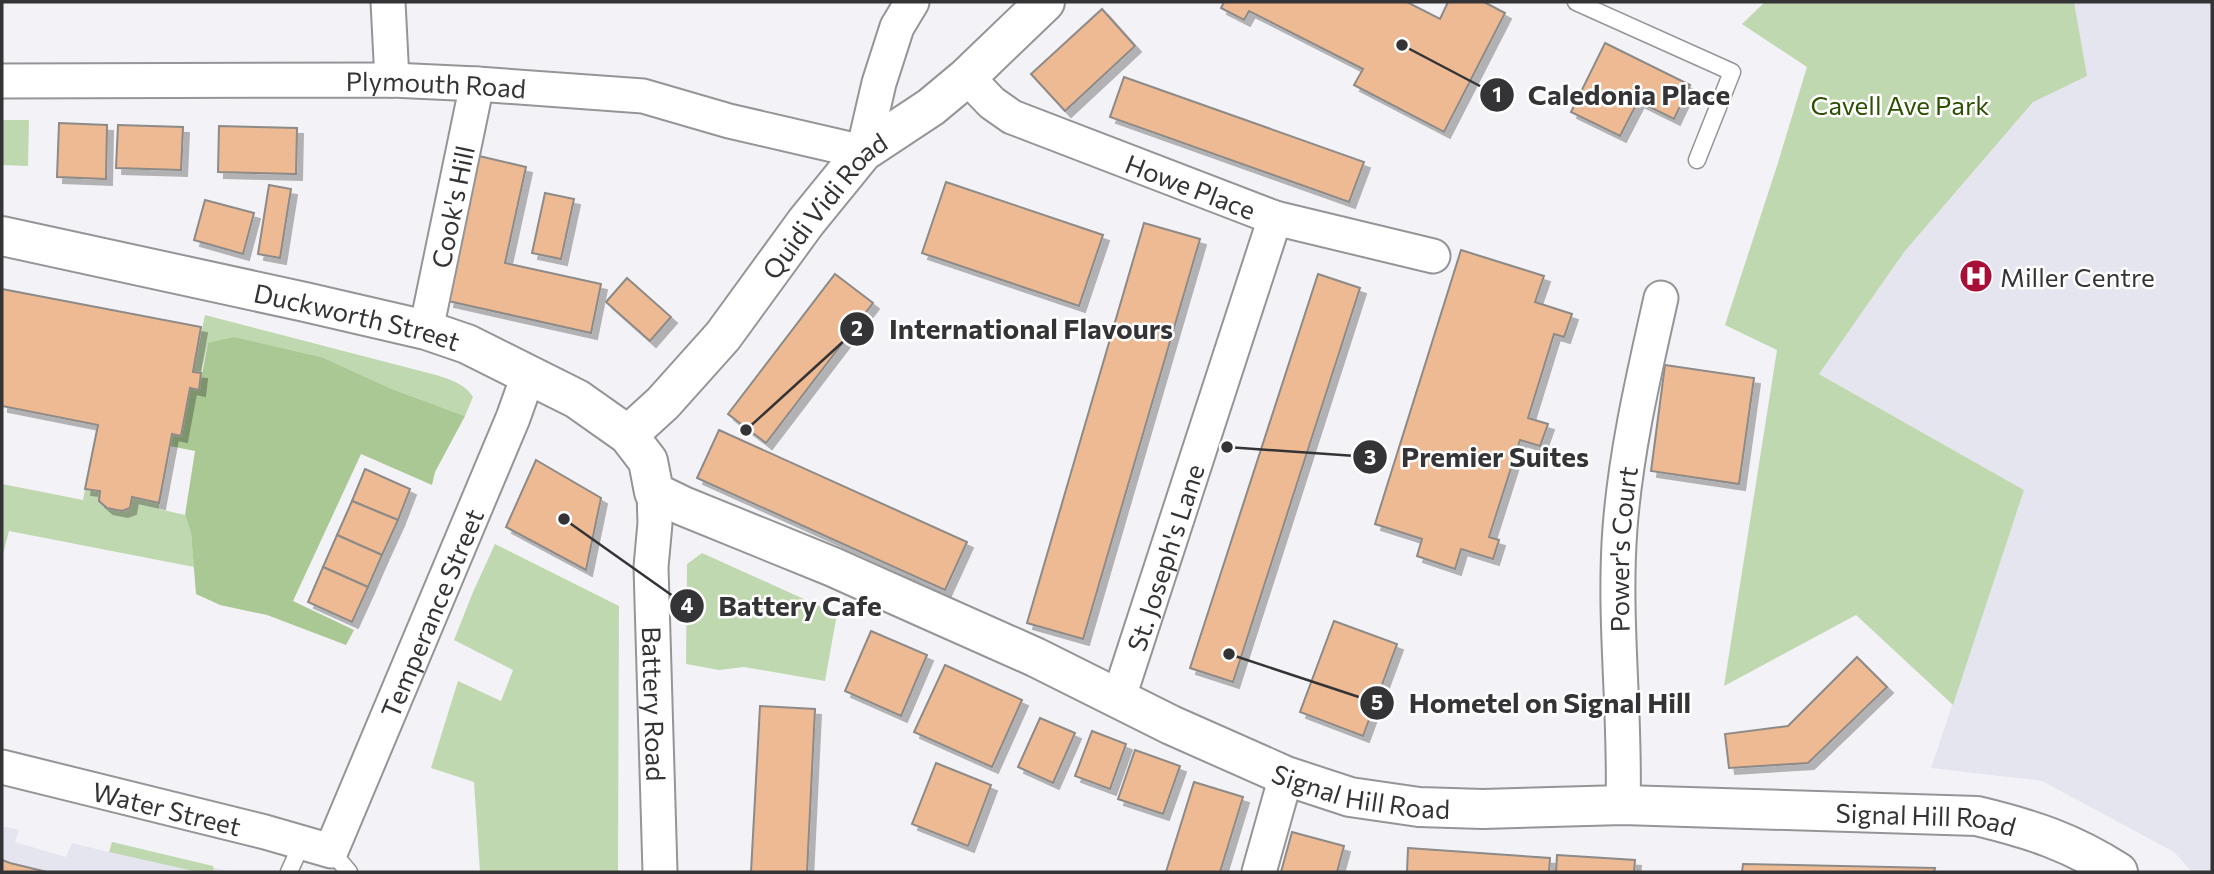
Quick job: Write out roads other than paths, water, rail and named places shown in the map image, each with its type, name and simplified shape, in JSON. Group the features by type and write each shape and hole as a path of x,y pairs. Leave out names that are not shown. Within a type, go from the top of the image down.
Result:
{"street":[{"path":"388,2 392,80"},
{"path":"863,152 879,83 897,27 912,2"},
{"name":"Quidi Vidi Road","path":"628,435 663,403 723,336 806,222 863,152 931,107 967,77 1045,2"},
{"name":"Howe Place","path":"967,77 992,103 1012,117 1275,218 1433,256"},
{"name":"Plymouth Road","path":"2,81 392,80 643,96 729,121 863,152"},
{"name":"Cook's Hill","path":"426,330 477,84"},
{"name":"St. Joseph's Lane","path":"1119,697 1275,218"},
{"name":"Duckworth Street","path":"2,236 426,330 467,344 577,399 628,435 648,461 654,492"},
{"name":"Power's Court","path":"1623,805 1618,604 1620,528 1634,419 1661,298"},
{"name":"Temperance Street","path":"318,860 513,418 529,373"},
{"name":"Signal Hill Road","path":"654,492 927,608 1119,697 1171,725 1286,776 1350,797 1419,807 1483,809 1623,805 1977,816 2014,825 2069,844 2118,872"},
{"name":"Battery Road","path":"654,492 655,523 651,567 660,872"},
{"name":"Water Street","path":"2,767 318,860"},
{"path":"1259,872 1286,776"}],"lane":[{"path":"1576,2 1732,72 1697,160"}],"place":[{"name":"Caledonia Place","path":"1402,45"},
{"name":"Miller Centre","path":"1976,276"},
{"name":"International Flavours","path":"746,430"},
{"name":"Premier Suites","path":"1227,447"},
{"name":"Battery Cafe","path":"564,519"},
{"name":"Hometel on Signal Hill","path":"1229,654"}],"park label":[{"name":"Cavell Ave Park","path":"1900,104"}]}
